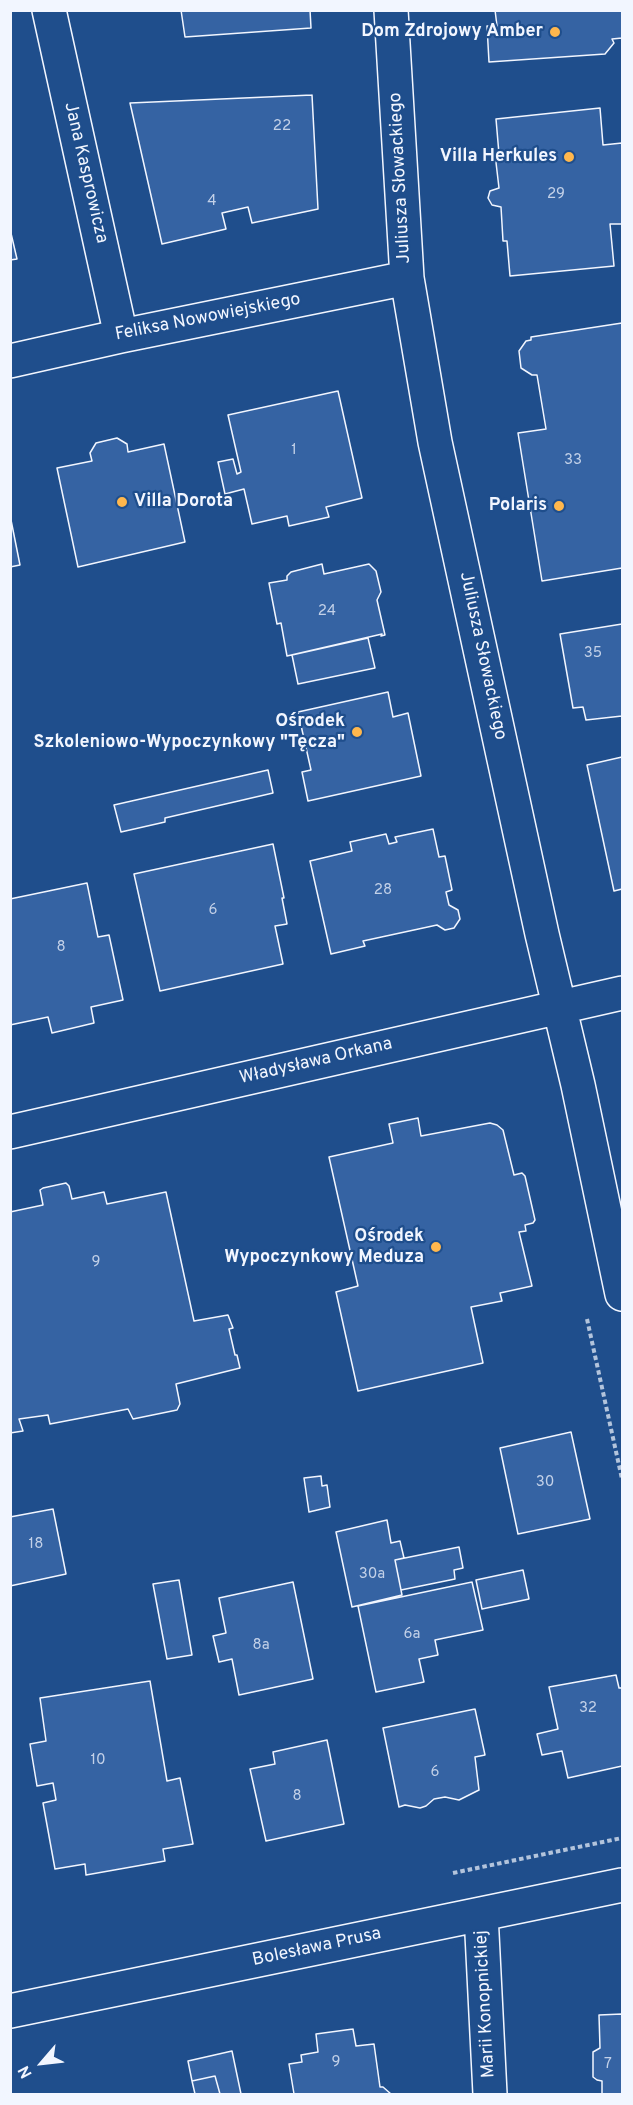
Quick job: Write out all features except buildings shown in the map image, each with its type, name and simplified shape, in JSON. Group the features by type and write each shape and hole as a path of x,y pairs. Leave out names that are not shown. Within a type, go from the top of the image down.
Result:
{"street":[{"name":"Jana Kasprowicza","path":"49,10 121,336"},
{"name":"Juliusza Słowackiego","path":"391,10 407,278 435,442 558,1007 578,1085 622,1294"},
{"name":"Feliksa Nowowiejskiego","path":"10,361 407,278"},
{"name":"Władysława Orkana","path":"10,1132 622,993"},
{"name":"Bolesława Prusa","path":"10,2011 622,1885"},
{"name":"Marii Konopnickiej","path":"481,1914 490,2094"}],"place":[{"name":"Dom Zdrojowy Amber","path":"555,32"},
{"name":"Villa Herkules","path":"569,157"},
{"name":"Villa Dorota","path":"122,502"},
{"name":"Polaris","path":"559,506"},
{"name":"Ośrodek Szkoleniowo-Wypoczynkowy \"Tęcza\"","path":"357,732"},
{"name":"Ośrodek Wypoczynkowy Meduza","path":"436,1247"}]}
